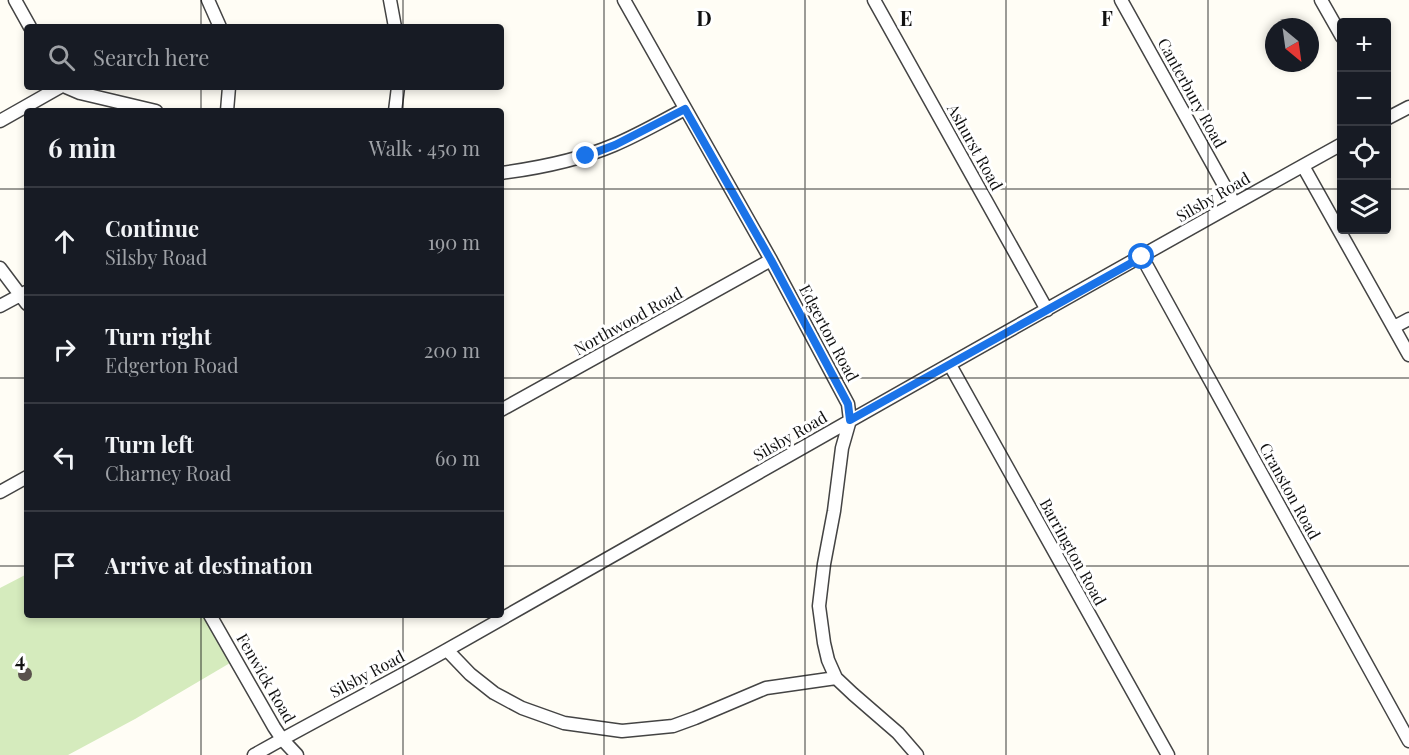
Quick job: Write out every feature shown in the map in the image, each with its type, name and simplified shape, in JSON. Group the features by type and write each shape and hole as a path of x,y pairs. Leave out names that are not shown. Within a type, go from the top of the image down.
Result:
{"street":[{"path":"15,0 28,24"},
{"path":"208,0 219,24"},
{"path":"390,0 394,24"},
{"name":"Edgerton Road","path":"624,0 771,260 848,404 850,420"},
{"name":"Ashurst Road","path":"874,0 1047,310"},
{"name":"Canterbury Road","path":"1121,0 1234,203"},
{"path":"1321,0 1337,30"},
{"path":"0,121 55,90"},
{"path":"73,90 143,108"},
{"path":"227,108 229,90"},
{"path":"395,108 398,90"},
{"path":"1391,117 1409,106"},
{"path":"504,172 586,156 615,145 685,109"},
{"name":"Silsby Road","path":"504,617 1337,146"},
{"path":"1303,166 1409,355"},
{"name":"Cranston Road","path":"1142,257 1409,741"},
{"name":"Northwood Road","path":"504,408 771,260"},
{"path":"0,268 24,296"},
{"path":"0,306 24,297"},
{"path":"1394,327 1409,319"},
{"name":"Barrington Road","path":"950,365 1168,755"},
{"path":"850,420 842,448 819,606 824,643 836,678 898,732 917,755"},
{"path":"0,492 24,479"},
{"name":"Fenwick Road","path":"212,618 282,739 297,755"},
{"name":"Silsby Road","path":"254,755 503,618"},
{"path":"447,650 470,674 494,693 522,708 564,723 622,731 673,726 766,688 836,678"}],"green space":[{"path":"24,576 24,618 205,618 230,663 68,755 0,755 0,588"}],"building":[{"path":"25,667 30,669 32,674 30,679 25,681 20,679 18,674 20,669"}],"route":[{"path":"586,156 615,145 685,109 771,260 848,404 850,420 1142,257"}]}
